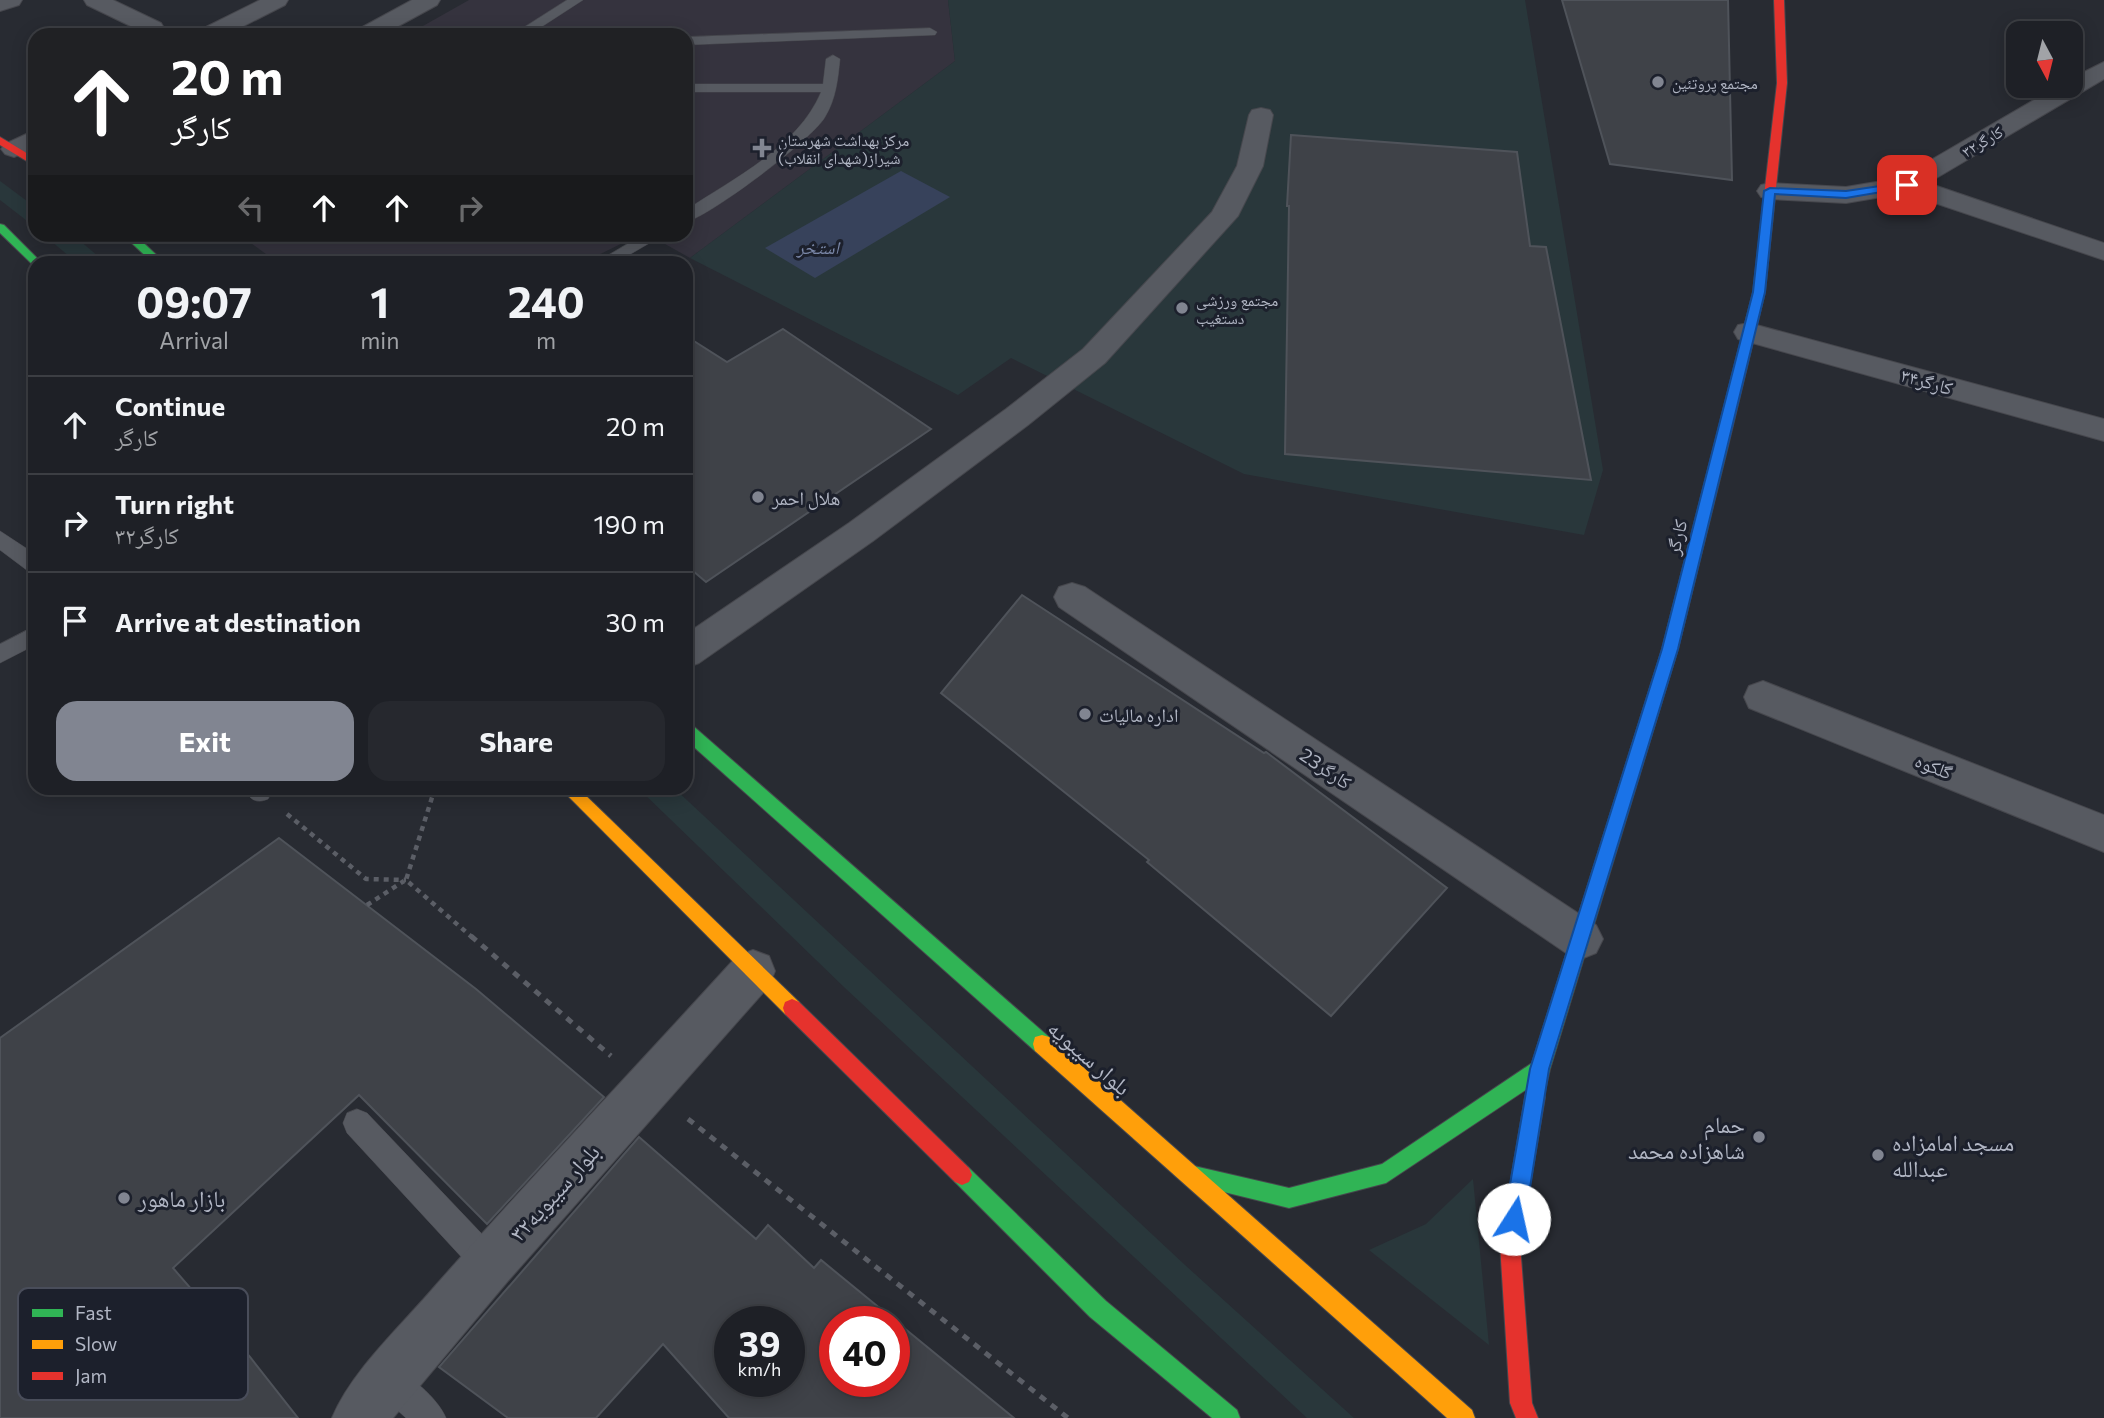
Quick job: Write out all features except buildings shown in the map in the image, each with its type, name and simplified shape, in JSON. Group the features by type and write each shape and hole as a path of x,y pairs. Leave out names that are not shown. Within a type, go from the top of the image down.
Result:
{"street":[{"path":"0,4 10,0"},
{"path":"222,28 277,0"},
{"name":"کارگر","path":"1527,1418 1521,1403 1510,1244 1540,1069 1670,649 1759,292 1782,83 1780,0"},
{"path":"115,3 153,28"},
{"path":"375,28 411,3"},
{"name":"کارگر۳۲","path":"1770,191 1846,195 1907,185 2104,69"},
{"path":"693,648 861,532 1017,417 1094,356 1224,216 1250,166 1261,115"},
{"path":"1907,185 2104,252"},
{"path":"0,227 30,256"},
{"path":"136,242 151,256"},
{"name":"کارگر۳۴","path":"1749,332 2104,430"},
{"name":"23کارگر","path":"1072,597 1581,939"},
{"name":"گلکوه","path":"1763,698 2104,834"},
{"name":"بلوار سیبویه","path":"693,736 1464,1418"},
{"path":"575,795 1098,1309 1229,1418"},
{"name":"بلوار سیبویه۳۲","path":"374,1399 489,1264 753,971"},
{"path":"1190,1175 1289,1198 1386,1173 1540,1069"}],"lane":[{"path":"530,28 576,0"},
{"path":"693,41 930,32"},
{"path":"693,212 770,162 818,117 830,88 833,59"},
{"path":"693,89 830,88"},
{"path":"617,256 642,242"},
{"path":"0,539 28,560"},
{"path":"0,654 28,639"},
{"path":"357,1123 489,1264"},
{"path":"374,1399 430,1418"}],"path":[{"path":"264,795 366,879 406,880 648,1088 1068,1418"},
{"path":"367,905 406,880 433,795"}],"shaded area":[{"name":"مرکز بهداشت شهرستان شیراز(شهدای انقلاب)","path":"469,0 948,0 955,61 693,256 686,256 661,242 693,242 693,28 419,28"},
{"name":"مجتمع ورزشی دستغیب","path":"948,0 1525,0 1603,470 1584,535 1244,474 1011,358 958,395 693,260 693,256 955,61"},
{"path":"0,181 28,202 28,222 0,200"},
{"path":"52,242 81,242 98,256 69,256"},
{"path":"250,242 625,242 596,256 269,256"},
{"path":"645,795 681,795 1185,1265 1354,1418 1307,1418 845,988"},
{"path":"1473,1179 1489,1345 1369,1250 1426,1224"}],"water":[{"name":"استخر","path":"901,171 950,197 815,278 765,248"}],"traffic: fast":[{"path":"0,227 30,256"},
{"path":"136,242 151,256"},
{"path":"1535,1097 1540,1069 1670,649 1721,446"},
{"path":"693,736 1042,1044"},
{"path":"1194,1176 1289,1198 1386,1173 1540,1069"},
{"path":"962,1175 1098,1309 1229,1418"}],"traffic: slow":[{"path":"575,795 792,1008"},
{"path":"1042,1044 1464,1418"}],"traffic: jam":[{"path":"1721,446 1759,292 1782,83 1779,0"},
{"path":"0,140 28,158"},
{"path":"792,1008 962,1175"},
{"path":"1527,1418 1521,1403 1510,1244 1535,1097"}],"place":[{"name":"مجتمع پروتئین","path":"1658,82"},
{"name":"مرکز بهداشت شهرستان شیراز(شهدای انقلاب)","path":"762,148"},
{"name":"مجتمع ورزشی دستغیب","path":"1182,308"},
{"name":"هلال احمر","path":"758,497"},
{"name":"اداره مالیات","path":"1085,714"},
{"name":"حمام شاهزاده محمد","path":"1759,1137"},
{"name":"مسجد امامزاده عبدالله","path":"1878,1155"},
{"name":"بازار ماهور","path":"124,1198"}],"route":[{"path":"1514,1219 1540,1069 1670,649 1759,292 1770,191 1846,195 1907,185"}]}
